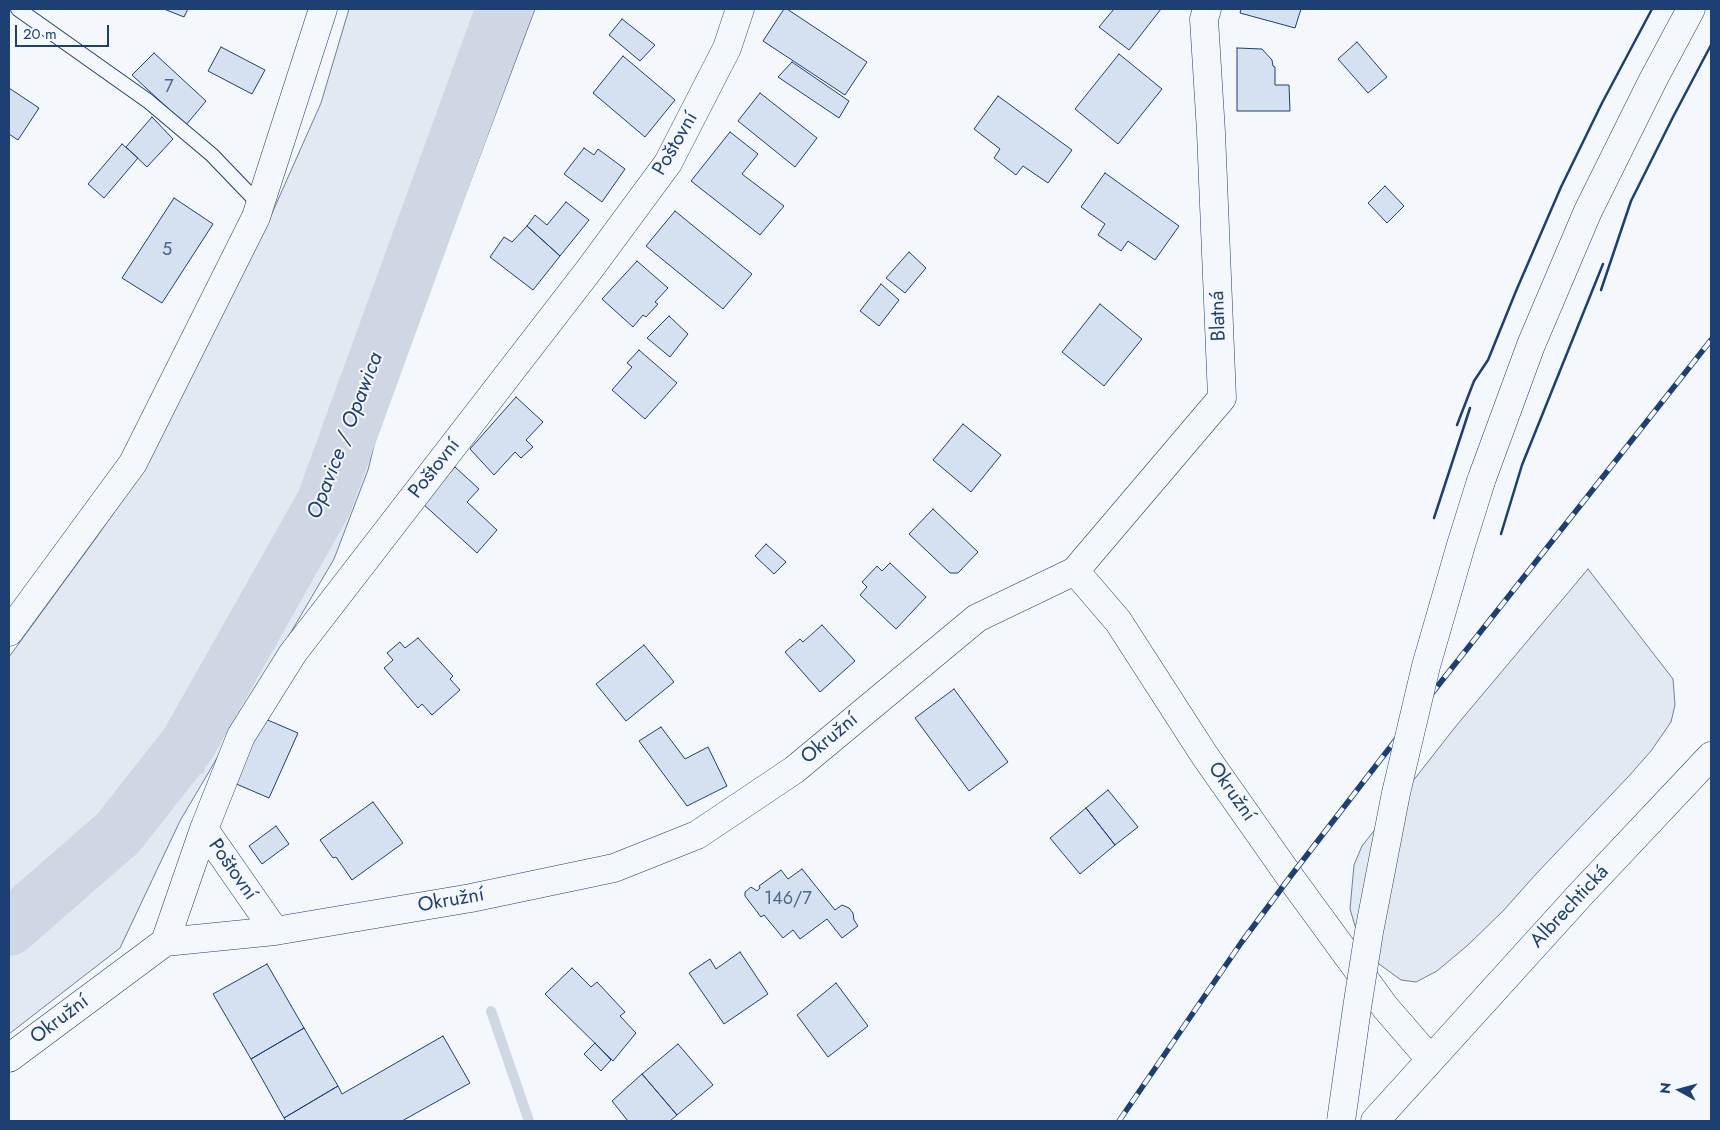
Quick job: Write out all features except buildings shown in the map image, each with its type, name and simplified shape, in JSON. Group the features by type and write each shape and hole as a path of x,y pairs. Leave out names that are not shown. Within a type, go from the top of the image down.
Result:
{"street":[{"path":"9,632 133,463 256,216 323,9"},
{"name":"Poštovní","path":"275,931 204,829 241,736 293,653 583,277 668,163 727,48 740,9"},
{"name":"Blatná","path":"1075,571 1222,398 1211,132 1204,19 1207,9"},
{"path":"1341,1121 1356,1008 1370,924 1396,793 1426,666 1481,481 1531,345 1588,211 1653,80 1691,9"},
{"name":"Okružní","path":"9,1058 165,942 275,931 471,898 614,868 697,835 794,770 977,618 1075,571 1118,621 1205,756 1385,1007 1430,1059"},
{"name":"Albrechtická","path":"1375,1121 1580,895 1711,756"},
{"path":"165,942 204,829"}],"lane":[{"path":"18,9 148,101 212,155 260,205"}],"shaded area":[{"path":"349,9 535,9 380,422 368,470 334,559 180,821 120,948 9,1034 9,657 145,468 265,229 321,103"},
{"path":"1588,569 1673,679 1675,705 1671,722 1651,751 1628,777 1503,911 1468,945 1437,971 1416,982 1401,980 1379,964 1364,946 1350,909 1354,865 1362,846 1456,726"}],"waterway":[{"name":"Opavice / Opawica","path":"9,928 118,833 188,744 324,503 504,9"},
{"path":"188,744 200,769"},
{"path":"491,1011 529,1121"}],"railway":[{"path":"1119,1121 1241,943 1290,877 1418,711 1711,340"}],"wall":[{"path":"1457,425 1474,381 1488,360 1561,187 1602,103 1652,9"},
{"path":"1601,290 1631,201 1711,45"},
{"path":"1501,534 1522,465 1603,264"},
{"path":"1434,518 1470,408"}]}
